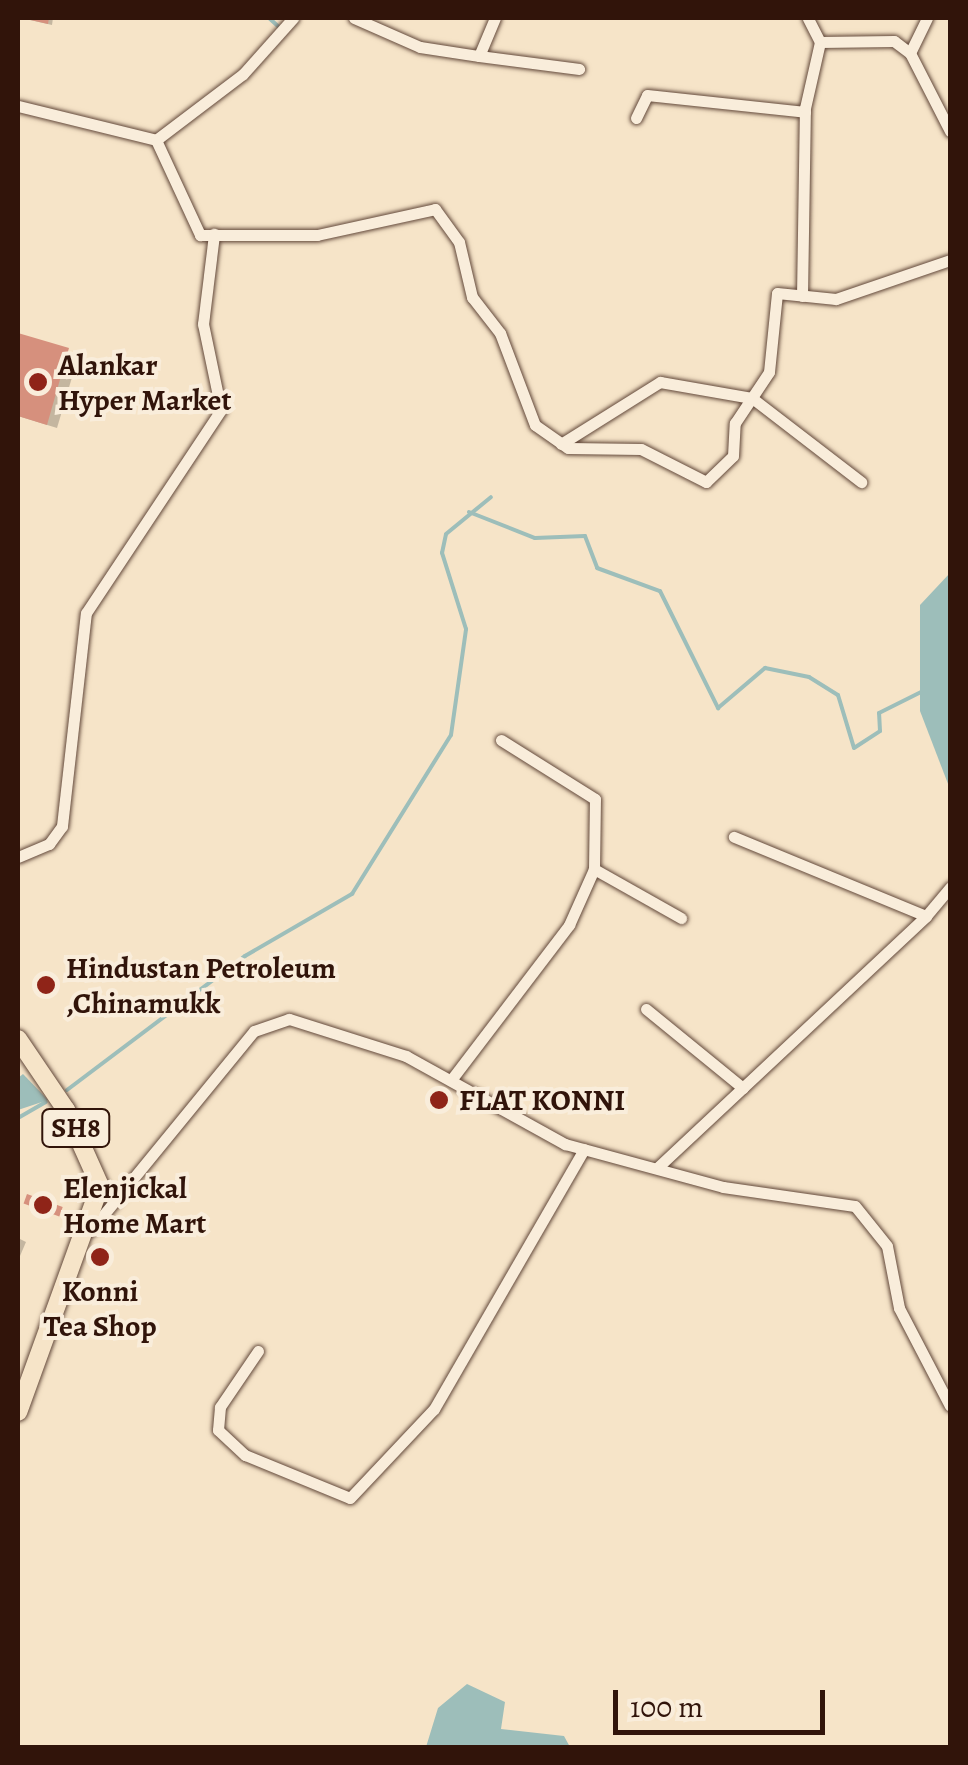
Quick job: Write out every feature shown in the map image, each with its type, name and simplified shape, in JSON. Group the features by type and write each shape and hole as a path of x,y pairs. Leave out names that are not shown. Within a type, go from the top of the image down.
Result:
{"main road":[{"name":"SH8","path":"18,1038 23,1056 100,1186 91,1230 18,1412"}],"street":[{"path":"156,140 243,74 294,18"},
{"path":"354,18 420,47 579,70"},
{"path":"479,56 494,18"},
{"path":"802,296 806,112 820,42 808,18"},
{"path":"910,53 928,18"},
{"path":"820,42 894,42 910,53 950,131"},
{"path":"636,118 647,95 806,112"},
{"path":"18,106 156,140"},
{"path":"156,140 200,235 317,235 435,210 460,242 472,297 500,332 534,426 561,444 642,448 706,482 733,456 734,423 769,372 777,293 836,299 950,260"},
{"path":"18,856 49,844 62,826 86,613 221,410 203,324 214,234"},
{"path":"561,444 660,382 752,398 861,482"},
{"path":"451,1080 568,925 594,869 595,799 500,740"},
{"path":"734,838 926,916"},
{"path":"594,869 681,918"},
{"path":"657,1168 926,916 950,888"},
{"path":"646,1009 743,1088"},
{"path":"91,1230 254,1030 290,1020 451,1080 584,1150 855,1206 887,1246 899,1308 950,1406"},
{"path":"258,1351 220,1407 218,1430 244,1455 350,1498 434,1409 584,1150"}],"water":[{"path":"950,573 950,789 920,711 920,605"},
{"path":"23,1074 48,1100 18,1110 18,1078"},
{"path":"467,1684 505,1702 501,1729 564,1736 570,1747 426,1747 438,1708"}],"building":[{"path":"22,18 49,18 48,24"},
{"name":"Alankar Hyper Market","path":"18,333 69,348 47,425 18,416"},
{"name":"Elenjickal Home Mart","path":"27,1194 63,1207 59,1216 24,1203"}],"waterway":[{"path":"269,18 279,27"},
{"path":"67,1090 245,956 352,894 451,735 466,629 442,553 446,534 491,497"},
{"path":"469,512 535,538 585,536 597,568 660,591 718,708 765,668 809,677 838,695 854,748 880,731 879,713 921,692"},
{"path":"18,1118 46,1102"}],"place":[{"name":"Alankar Hyper Market","path":"38,382"},
{"name":"Hindustan Petroleum ,Chinamukk","path":"46,985"},
{"name":"FLAT KONNI","path":"439,1100"},
{"name":"Elenjickal Home Mart","path":"43,1205"},
{"name":"Konni Tea Shop","path":"100,1257"}]}
